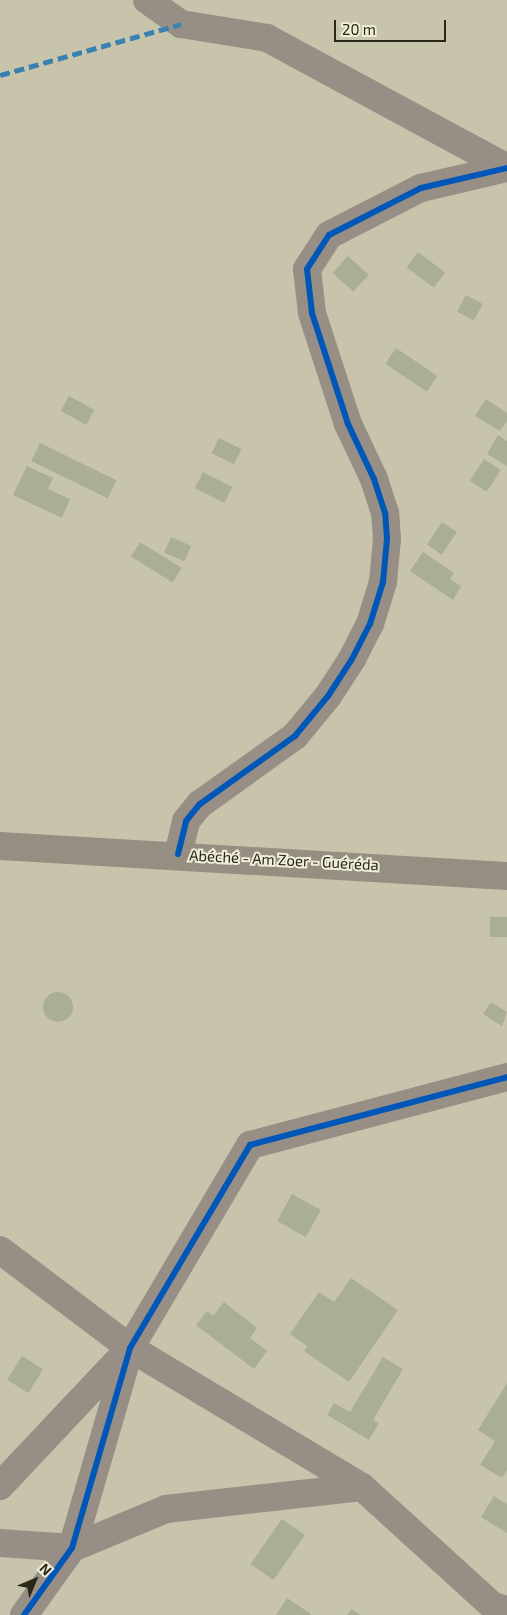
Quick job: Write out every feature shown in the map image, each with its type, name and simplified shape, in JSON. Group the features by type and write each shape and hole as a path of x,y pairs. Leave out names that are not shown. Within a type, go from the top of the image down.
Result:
{"main road":[{"name":"Abéché - Am Zoer - Guéréda","path":"0,846 178,854 507,876"}],"street":[{"path":"147,0 181,24 267,38 507,168"},
{"path":"178,854 186,821 200,804 295,736 328,696 352,660 370,624 383,582 387,539 385,513 374,479 348,424 315,322 307,269 330,234 421,188 507,168"},
{"path":"0,1486 130,1348 250,1145 507,1077"},
{"path":"0,1250 130,1348 362,1487 496,1610"},
{"path":"24,1615 72,1548 130,1348"},
{"path":"0,1543 72,1548 166,1508 362,1487"}],"building":[{"path":"418,252 445,272 434,288 407,267"},
{"path":"348,256 369,275 353,292 333,273"},
{"path":"466,295 483,304 474,321 457,312"},
{"path":"396,348 437,376 427,392 385,364"},
{"path":"69,396 94,410 86,425 61,411"},
{"path":"486,399 507,413 507,421 500,431 475,416"},
{"path":"498,435 507,441 507,466 487,454"},
{"path":"219,438 241,449 234,464 212,453"},
{"path":"40,443 116,480 108,498 31,461"},
{"path":"484,459 501,470 487,492 470,481"},
{"path":"27,466 53,478 48,489 70,499 62,518 13,495"},
{"path":"203,472 232,487 224,503 195,488"},
{"path":"442,522 457,532 442,554 427,544"},
{"path":"171,537 191,546 184,561 164,553"},
{"path":"140,542 182,568 173,582 131,556"},
{"path":"423,552 454,573 450,579 461,586 453,600 410,571"},
{"path":"490,917 507,917 507,937 490,937"},
{"path":"58,992 69,996 73,1007 69,1018 58,1022 47,1018 43,1007 47,996"},
{"path":"491,1002 507,1012 502,1026 483,1014"},
{"path":"292,1194 321,1210 306,1237 277,1221"},
{"path":"351,1278 398,1310 349,1382 304,1351 307,1346 290,1334 319,1292 334,1302"},
{"path":"224,1302 257,1328 250,1338 267,1351 254,1369 196,1325 207,1311 213,1316"},
{"path":"22,1356 43,1369 28,1393 7,1380"},
{"path":"383,1357 403,1369 373,1420 379,1423 369,1440 327,1415 334,1403 350,1412"},
{"path":"507,1383 507,1470 502,1478 480,1465 495,1441 478,1430"},
{"path":"494,1496 507,1504 507,1533 481,1517"},
{"path":"282,1519 305,1535 273,1580 250,1564"},
{"path":"287,1598 311,1614 311,1615 276,1615"},
{"path":"351,1609 361,1615 347,1615"}],"marked path":[{"path":"0,75 181,24"}],"cycle path":[{"path":"178,854 186,821 200,804 295,736 328,696 352,659 370,624 383,582 387,539 385,513 374,479 348,424 312,313 307,269 329,235 421,188 507,168"},
{"path":"24,1615 72,1548 130,1348 250,1145 507,1077"}]}
